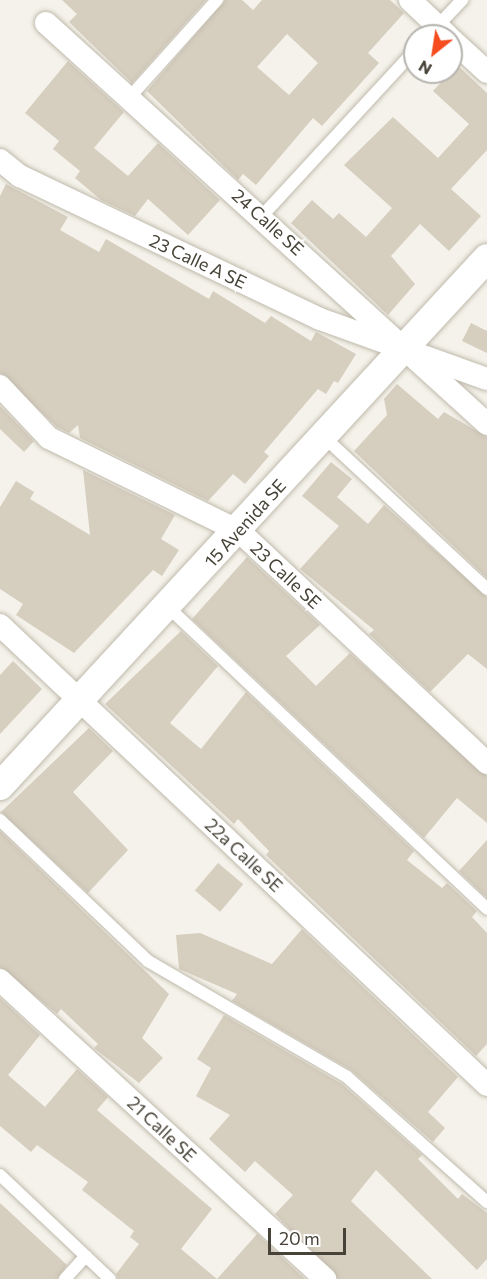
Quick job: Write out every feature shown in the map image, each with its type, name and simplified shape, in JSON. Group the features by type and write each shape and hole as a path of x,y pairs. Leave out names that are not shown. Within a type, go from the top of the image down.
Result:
{"street":[{"path":"410,0 432,24"},
{"name":"24 Calle SE","path":"46,23 404,345 487,424"},
{"path":"463,52 487,72"},
{"name":"23 Calle A SE","path":"0,160 20,176 320,319 404,345"},
{"name":"15 Avenida SE","path":"0,786 239,531 404,345 487,258"},
{"path":"404,345 487,379"},
{"name":"23 Calle SE","path":"0,386 49,438 239,531 487,763"},
{"name":"22a Calle SE","path":"0,625 487,1085"},
{"name":"21 Calle SE","path":"0,980 325,1279"}],"lane":[{"path":"129,98 217,0"},
{"path":"447,24 462,0"},
{"path":"262,216 403,63"},
{"path":"323,436 487,589"},
{"path":"168,607 487,909"},
{"path":"0,820 148,961 347,1077 487,1202"},
{"path":"0,1175 110,1279"},
{"path":"65,1279 86,1256"}],"building":[{"path":"62,0 206,0 132,83 69,22 77,14"},
{"path":"225,0 242,0 253,10 262,0 390,0 404,13 368,53 379,63 322,126 313,118 256,185 243,174 238,180 147,91","holes":["287,34 318,63 289,95 257,67"]},
{"path":"68,61 124,112 94,148 128,176 158,143 220,200 188,235 148,199 135,216 101,200 75,178 80,171 53,149 59,141 25,113"},
{"path":"463,71 487,93 487,150 451,189 481,216 449,251 420,224 391,256 415,284 388,315 291,223 312,200 333,219 339,213 366,237 392,208 344,165 393,117 438,158 469,124 433,91 439,84 463,84"},
{"path":"6,184 68,217 60,230 99,252 106,239 209,299 213,291 265,323 271,316 311,341 316,332 356,354 338,383 334,381 326,394 318,389 264,452 269,456 245,484 233,474 208,501 80,438 78,425 69,433 57,427 0,373 0,196"},
{"path":"471,323 487,331 487,353 462,341"},
{"path":"397,384 438,419 444,412 487,437 487,578 354,451 387,415 384,399"},
{"path":"0,406 34,441 24,452 0,429"},
{"path":"331,462 352,479 337,497 368,524 384,505 487,597 487,669 468,654 430,692 369,634 374,630 300,569 339,526 302,496"},
{"path":"83,470 175,515 161,539 179,550 162,576 153,570 74,653 16,615 23,604 0,589 0,507 16,481 34,492 30,499 90,535"},
{"path":"247,557 320,625 286,656 316,686 350,653 487,776 487,823 457,798 424,838 192,619"},
{"path":"181,631 218,666 170,723 201,749 246,692 414,851 407,860 442,888 447,883 477,911 472,917 487,933 487,1044 476,1056 266,855 269,851 238,819 234,824 105,704"},
{"path":"13,661 42,689 0,734 0,675"},
{"path":"89,728 113,751 73,792 128,850 88,893 1,812"},
{"path":"0,831 169,994 142,1038 163,1058 139,1083 94,1048 98,1044 61,1009 57,1014 0,967"},
{"path":"487,840 487,898 459,871"},
{"path":"218,863 243,884 220,912 195,891"},
{"path":"302,929 458,1077 428,1112 445,1128 433,1142 351,1070 232,1001 237,994 179,969 176,935 200,933 272,964"},
{"path":"0,998 40,1035 8,1075 45,1107 77,1069 108,1097 97,1110 212,1209 181,1249 217,1279 118,1279 116,1274 139,1244 130,1237 134,1231 82,1190 88,1182 37,1145 31,1152 0,1126"},
{"path":"224,1015 342,1084 422,1155 418,1159 458,1199 462,1194 487,1213 487,1259 477,1270 376,1170 351,1201 432,1279 338,1279 275,1214 293,1195 255,1161 245,1172 209,1139 230,1115 196,1096 211,1068 197,1059"},
{"path":"0,1203 67,1265 57,1279 0,1279"},
{"path":"257,1234 305,1279 217,1279"}]}
